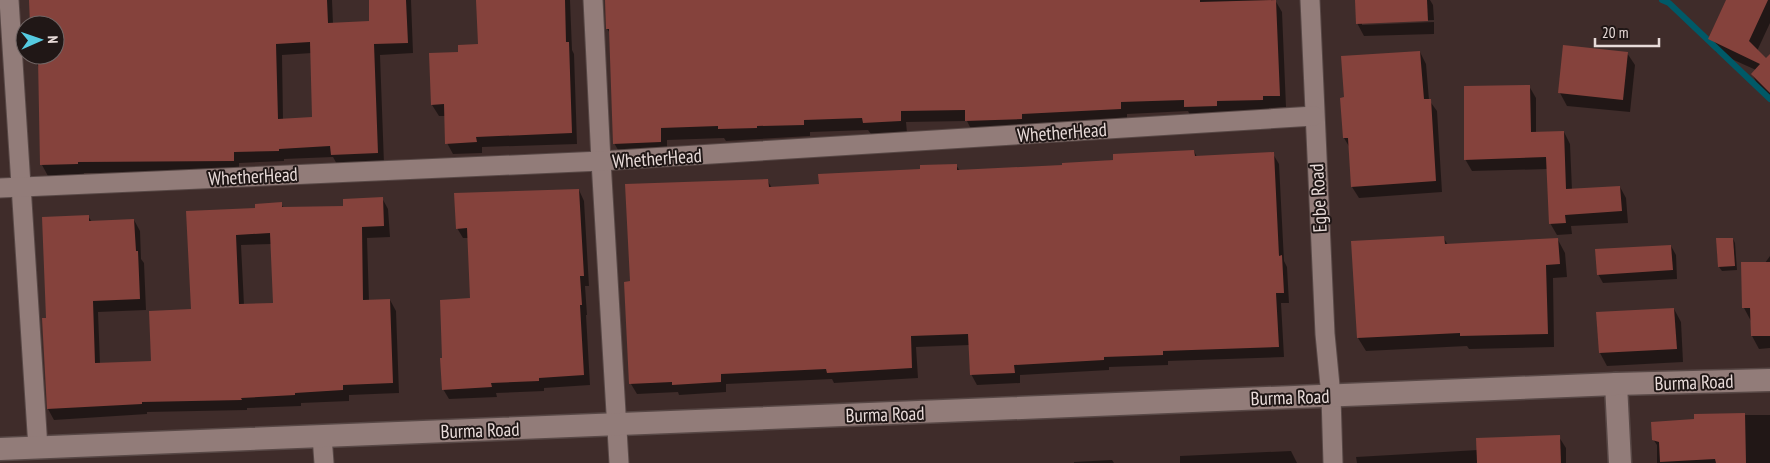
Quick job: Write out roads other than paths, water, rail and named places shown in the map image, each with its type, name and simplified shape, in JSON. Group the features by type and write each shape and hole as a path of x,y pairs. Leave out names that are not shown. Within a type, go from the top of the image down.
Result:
{"street":[{"path":"9,0 38,448"},
{"path":"593,0 619,463"},
{"name":"Egbe Road","path":"1310,0 1314,116 1325,334 1331,396 1333,463"},
{"name":"WhetherHead","path":"0,188 601,161 1314,116"},
{"name":"Burma Road","path":"0,449 1616,384 1770,380"},
{"path":"1616,384 1620,463"},
{"path":"322,436 324,463"}],"waterway":[{"path":"1662,0 1669,3 1770,99"}]}
